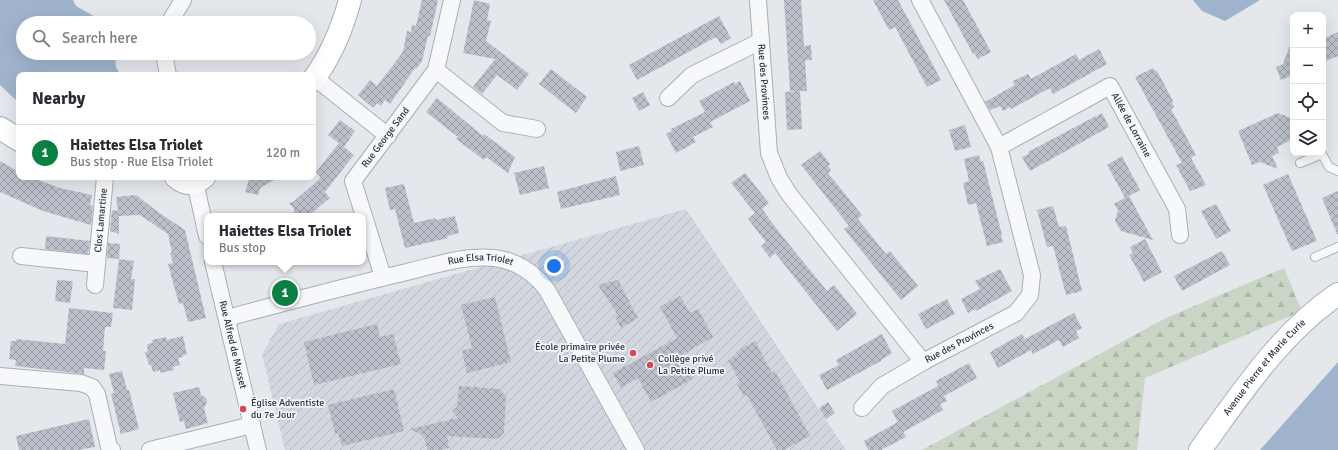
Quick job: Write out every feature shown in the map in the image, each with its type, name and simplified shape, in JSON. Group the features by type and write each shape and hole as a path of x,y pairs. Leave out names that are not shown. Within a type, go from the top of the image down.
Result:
{"street":[{"path":"173,16 183,0"},
{"path":"316,76 337,39 350,0"},
{"name":"Rue George Sand","path":"363,213 353,181 436,70 452,0"},
{"name":"Rue des Provinces","path":"758,0 769,153 779,178 789,194 923,362 1016,312 1030,295 1032,274 999,147 920,0"},
{"path":"668,98 692,75 761,41"},
{"path":"165,60 167,72"},
{"path":"436,70 503,123 536,129"},
{"path":"316,81 388,136"},
{"name":"Allée de Lorraine","path":"999,147 1110,86 1177,209 1180,235"},
{"path":"0,128 16,138"},
{"name":"Clos Lamartine","path":"95,285 105,180"},
{"path":"192,180 204,225"},
{"name":"Rue George Sand","path":"366,223 383,278"},
{"name":"Clos Lamartine","path":"22,256 97,264"},
{"name":"Rue Elsa Triolet","path":"227,318 471,257 496,258 514,264 531,273 541,281 636,450"},
{"name":"Rue Alfred de Musset","path":"214,265 258,450"},
{"name":"Avenue Pierre et Marie Curie","path":"1200,450 1268,358 1305,320 1338,294"},
{"path":"862,408 882,386 923,362"},
{"path":"0,376 81,383 92,387 97,394 109,447 112,450"},
{"path":"150,450 252,425"}],"lane":[{"path":"1300,163 1322,154 1329,167 1338,171"},
{"path":"1315,256 1338,247"}],"shaded area":[{"path":"686,209 846,450 285,450 262,354 279,324"}],"green space":[{"path":"1284,268 1302,311 1145,378 1137,450 922,450 1166,318"}],"water":[{"path":"0,0 73,0 76,6 94,16 16,16 16,60 116,60 116,67 118,72 16,72 16,100 0,85"},
{"path":"1193,0 1260,0 1225,21 1202,11"},
{"path":"1338,362 1338,450 1260,450"}],"building":[{"path":"422,0 438,0 430,36 428,36 422,61 416,69 415,68 390,104 385,100 381,106 377,103 373,108 358,95 370,80 377,86 403,52 407,31 411,32 412,25 416,26"},
{"path":"474,0 490,4 487,20 491,21 486,41 529,74 517,90 497,75 482,94 473,87 495,59 463,53"},
{"path":"784,0 801,0 804,46 811,45 812,60 805,60 807,91 790,91"},
{"path":"873,0 898,0 941,80 927,87 895,27 889,30"},
{"path":"944,0 963,0 991,52 978,59 974,53 973,54"},
{"path":"719,16 731,38 721,44 716,37 637,80 629,65"},
{"path":"1338,32 1338,56 1326,61 1326,48 1326,38"},
{"path":"1290,45 1290,76 1281,80 1276,67 1283,64"},
{"path":"1099,49 1107,64 1053,94 1050,88 1011,109 1010,107 1003,111 1000,106 990,110 985,102 1015,85 1013,81 1028,74 1031,79 1076,54 1079,60"},
{"path":"1153,68 1157,71 1173,101 1172,103 1174,107 1171,109 1196,155 1189,159 1191,158 1206,185 1190,191 1176,165 1182,163 1135,77"},
{"path":"551,69 587,97 576,113 539,84"},
{"path":"740,81 750,101 710,122 713,127 693,137 696,142 676,153 666,134 672,131 671,129 705,112 699,101 734,82 735,84"},
{"path":"800,91 802,129 787,130 785,92"},
{"path":"643,92 650,105 639,111 632,98"},
{"path":"437,98 483,136 484,134 515,157 508,173 486,157 484,160 456,139 458,137 426,112"},
{"path":"1102,113 1109,127 1030,171 1022,157 1029,154 1028,152"},
{"path":"1278,113 1290,118 1290,140 1277,147 1279,153 1272,156 1278,169 1260,162 1252,165 1238,131"},
{"path":"340,120 355,131 344,147 354,155 325,192 330,198 312,213 294,213 294,209 289,203 293,202 321,178 316,172 339,143 328,135"},
{"path":"965,125 971,147 955,151 949,130"},
{"path":"639,146 644,165 620,171 616,152"},
{"path":"820,151 830,164 828,166 831,170 828,173 862,215 858,219 886,254 890,251 918,286 901,300 844,229 849,226 801,165"},
{"path":"979,155 981,162 983,161 1003,242 987,246 976,203 968,205 963,183 969,181 964,159"},
{"path":"1122,156 1140,190 1129,196 1153,240 1121,231 1115,221 1118,210 1114,204 1125,198 1107,165"},
{"path":"0,161 16,170 16,180 38,180 60,188 92,195 90,205 93,206 91,225 43,211 0,192"},
{"path":"544,166 549,188 520,195 514,173"},
{"path":"745,173 769,203 762,209 779,232 827,291 834,285 857,314 837,331 775,253 770,258 761,246 766,242 748,219 755,213 731,183"},
{"path":"1288,174 1317,241 1292,251 1263,185"},
{"path":"616,176 620,195 561,209 557,192"},
{"path":"249,180 275,180 260,188 258,195 245,192"},
{"path":"404,184 414,223 435,218 436,220 455,216 459,233 447,236 448,238 405,248 395,209 390,210 385,188"},
{"path":"1338,191 1338,236 1322,198"},
{"path":"136,195 185,230 206,318 188,322 183,303 179,304 168,264 173,263 170,253 172,253 168,234 140,215 119,216 119,234 110,231 112,210 118,211 116,197"},
{"path":"1216,204 1231,231 1216,239 1201,211"},
{"path":"1053,206 1059,227 1066,226 1082,291 1066,295 1053,246 1047,247 1037,210"},
{"path":"46,236 90,241 88,254 45,249"},
{"path":"1145,239 1162,272 1144,282 1129,255 1133,253 1130,247"},
{"path":"108,243 120,244 119,259 107,258"},
{"path":"1222,251 1230,265 1182,291 1174,276"},
{"path":"119,259 134,261 131,279 135,279 132,310 113,308"},
{"path":"1000,269 1012,291 976,311 975,309 968,313 961,299 980,289 975,281"},
{"path":"57,280 73,281 70,303 55,301"},
{"path":"618,280 638,318 621,328 615,317 618,315 598,285"},
{"path":"680,296 690,313 698,309 713,337 680,356 693,379 651,402 638,378 621,388 613,373 677,338 660,307"},
{"path":"495,297 511,362 467,373 462,351 472,348 461,305"},
{"path":"947,299 955,314 926,329 918,314"},
{"path":"69,308 113,313 111,327 105,327 103,351 106,351 104,370 84,368 84,374 15,366 16,360 9,359 11,341 16,341 16,339 65,344"},
{"path":"1074,313 1082,328 1076,331 1079,338 1063,347 1059,340 1033,354 1031,350 998,368 990,353 995,349 1022,334 1025,339"},
{"path":"377,324 380,337 393,334 401,364 314,385 304,342"},
{"path":"882,334 892,353 881,361 827,390 819,375 839,365 836,360"},
{"path":"183,336 187,354 178,358 180,365 173,367 174,370 160,373 160,370 153,372 145,352 148,351 147,344 153,343 152,340 166,337 167,340"},
{"path":"755,341 772,373 775,371 810,436 784,450 777,450 747,395 744,397 737,384 740,382 728,360 738,355 736,352"},
{"path":"969,363 977,378 944,396 947,401 940,404 943,410 903,432 892,411 938,386 936,381"},
{"path":"122,371 127,390 129,390 139,429 121,434 111,394 114,393 109,374"},
{"path":"459,386 500,389 506,396 504,433 497,439 447,436 449,448 427,450 424,436 410,429 458,418 452,411 457,407"},
{"path":"199,387 201,395 206,398 207,403 204,408 208,423 186,429 184,421 180,422 173,393"},
{"path":"394,389 404,431 342,446 338,433 335,433 328,405"},
{"path":"828,402 835,413 826,419 819,408"},
{"path":"89,419 95,447 79,450 19,450 16,436"},
{"path":"898,422 906,437 881,450 868,450 864,441"}],"place":[{"name":"Haiettes Elsa Triolet","path":"285,293"},
{"name":"École primaire privée La Petite Plume","path":"633,353"},
{"name":"Collège privé La Petite Plume","path":"650,365"},
{"name":"Église Adventiste du 7e Jour","path":"243,409"}]}
